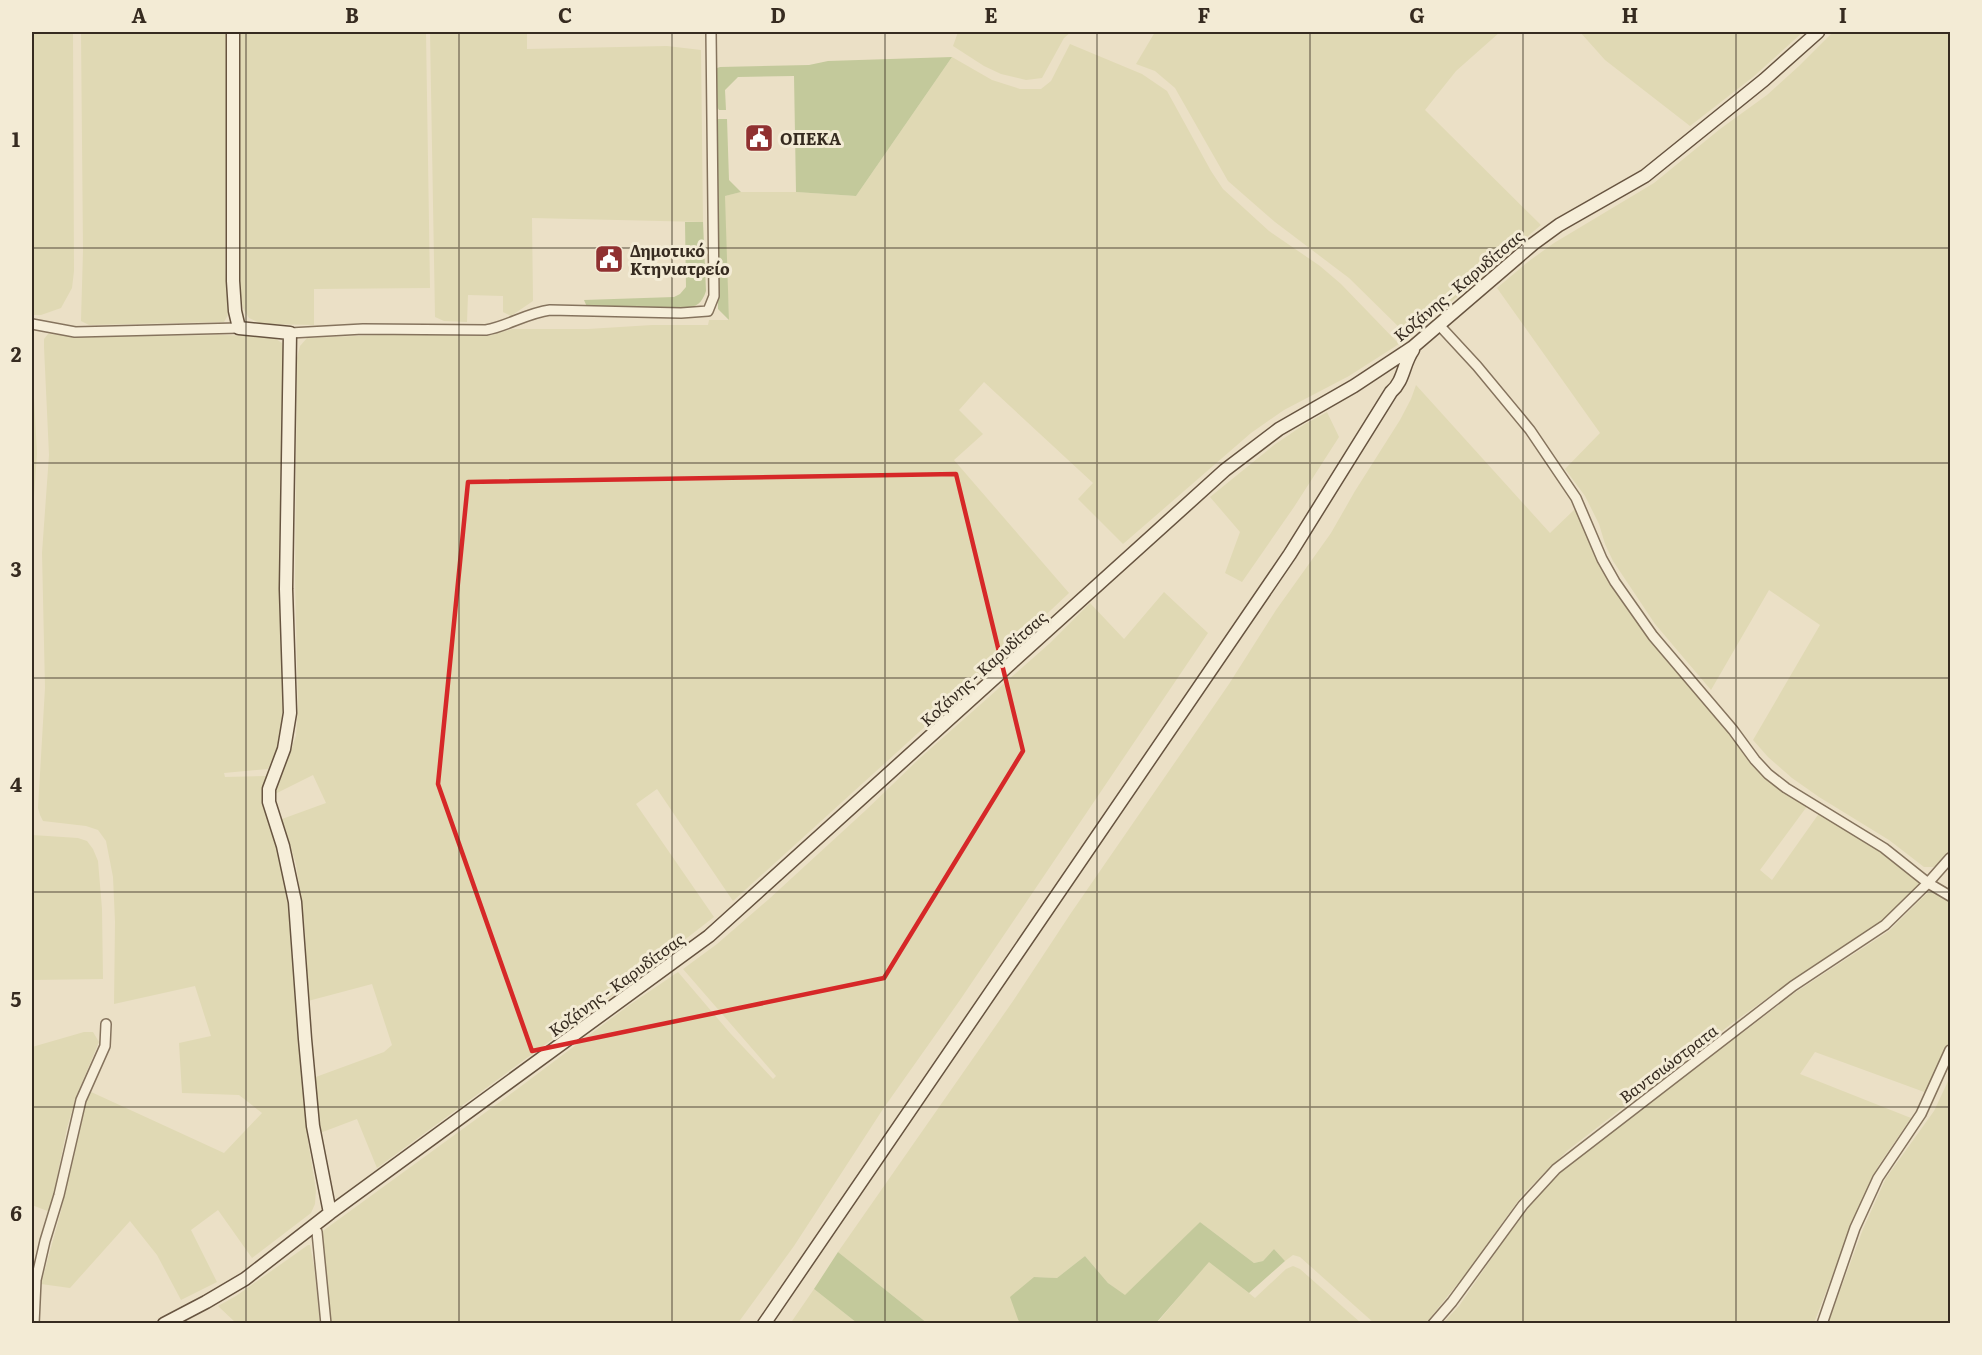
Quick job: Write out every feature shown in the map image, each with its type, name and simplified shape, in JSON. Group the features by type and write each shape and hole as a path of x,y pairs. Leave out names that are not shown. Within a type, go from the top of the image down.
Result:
{"street":[{"path":"233,32 233,281 235,311 239,328"},
{"path":"32,324 82,332 239,328 290,333 363,329 486,330 500,327 535,312 550,310 681,313 708,311 714,296 711,32"},
{"name":"Κοζάνης - Καρυδίτσας","path":"164,1323 206,1302 244,1278 709,936 1225,470 1279,429 1354,386 1417,344 1533,244 1559,225 1631,186 1677,153 1818,32"},
{"path":"1440,326 1477,366 1530,430 1576,498 1602,559 1615,582 1653,636 1733,730 1755,760 1786,788 1884,848 1929,883 1950,896"},
{"path":"290,333 286,589 290,713 284,749 268,789 269,802 283,846 295,902 304,1039 313,1126 330,1213"},
{"path":"764,1323 1290,554 1391,392 1400,382 1406,361 1417,344"},
{"path":"1394,359 1400,365 1402,374"},
{"path":"1391,392 1395,379 1394,359"},
{"name":"Βαντσιώστρατα","path":"1433,1323 1452,1302 1523,1204 1556,1169 1793,986 1885,925 1929,883 1950,858"},
{"path":"34,1323 36,1280 45,1241 59,1195 81,1100 105,1046 106,1024"},
{"path":"1822,1323 1855,1228 1878,1178 1921,1114 1950,1050"},
{"path":"318,1232 326,1323"}],"highlighted area":[{"path":"956,474 1023,751 884,978 532,1051 438,784 468,482"}],"shaded area":[{"path":"32,32 73,32 74,271 72,288 61,308 41,315 32,315"},
{"path":"81,32 227,32 225,267 228,315 224,322 89,325 81,321 83,251"},
{"path":"238,32 426,32 430,288 314,289 314,325 262,324 249,318 243,308 239,285"},
{"path":"430,32 527,32 527,49 667,46 701,50 703,222 532,218 533,301 511,316 503,312 503,296 468,295 467,322 444,321 435,317"},
{"path":"958,32 1071,32 1064,38 1042,78 1026,80 1001,74 953,46"},
{"path":"1155,32 1500,32 1456,71 1425,110 1541,225 1411,336 1408,336 1349,278 1275,222 1228,181 1175,88 1155,71 1136,64"},
{"path":"1580,32 1803,32 1753,77 1690,126 1605,60"},
{"path":"1833,32 1950,32 1950,851 1934,867 1924,867 1889,840 1819,797 1792,778 1753,740 1820,625 1769,590 1711,690 1655,624 1613,561 1585,496 1565,469 1600,433 1497,288 1554,243 1654,183 1720,129 1767,95"},
{"path":"1070,44 1142,74 1167,91 1223,189 1269,231 1320,266 1341,284 1399,344 1349,376 1284,410 1251,433 1123,544 1078,499 1093,483 984,382 959,410 983,434 954,460 1069,593 733,901 657,789 636,804 714,917 625,986 377,1168 357,1119 320,1133 313,1078 384,1052 392,1045 372,984 308,1001 305,930 296,864 282,819 326,803 313,775 275,794 296,736 298,705 295,580 297,358 300,346 307,338 404,334 488,336 512,329 708,325 709,320 729,320 724,196 741,192 796,192 856,196 952,57 992,80 1020,89 1041,89 1051,81"},
{"path":"48,334 82,337 223,335 273,337 282,343 283,350 281,580 283,721 277,748 268,769 224,773 225,777 266,776 262,791 263,800 289,893 295,1002 308,1141 316,1190 315,1204 311,1213 252,1258 218,1210 191,1230 217,1282 181,1300 157,1255 130,1221 70,1288 41,1284 89,1091 224,1153 262,1113 239,1095 182,1093 179,1043 211,1036 195,986 114,1004 113,877 106,841 98,830 86,826 43,821 38,808 45,688 42,553 49,455 44,347 44,339"},
{"path":"32,361 37,453 32,527"},
{"path":"1416,385 1550,533 1575,509 1607,577 1634,617 1729,729 1748,755 1808,805 1760,870 1772,880 1820,812 1913,871 1920,882 1918,887 1886,918 1865,934 1794,979 1731,1024 1568,1150 1523,1194 1467,1272 1426,1323 1374,1323 1300,1257 1293,1255 1285,1261 1274,1249 1263,1261 1254,1263 1200,1222 1125,1296 1108,1283 1085,1256 1057,1278 1034,1277 1018,1321 1022,1323 927,1323 838,1252 1013,1001 1229,684 1276,610 1331,533 1400,420"},
{"path":"1327,412 1339,437 1242,582 1225,573 1240,532 1210,497 1274,445"},
{"path":"1164,592 1208,633 960,1000 883,1109 794,1246 738,1323 330,1323 320,1233 628,1006 678,972 773,1079 776,1076 683,969 717,944 769,899 920,758 1050,643 1090,603 1124,639"},
{"path":"32,835 78,838 87,841 93,849 98,861 102,909 103,979 32,980"},
{"path":"1932,891 1950,901 1950,1039 1927,1093 1815,1052 1800,1074 1911,1118 1879,1165 1860,1204 1814,1323 1442,1324 1459,1306 1533,1202 1560,1172 1699,1063 1793,994 1889,931 1926,894"},
{"path":"84,1032 93,1032 99,1042 76,1097 67,1128 50,1212 32,1205 32,1047"},
{"path":"1950,1077 1950,1323 1828,1323 1863,1229 1886,1178 1934,1111"},
{"path":"310,1245 314,1266 320,1323 236,1323 218,1306 236,1296"},
{"path":"1209,1261 1255,1298 1286,1269 1293,1266 1300,1269 1361,1323 1156,1324"},
{"path":"814,1289 857,1323 790,1324"}],"green space":[{"path":"952,57 856,196 796,192 794,76 738,77 725,90 726,110 719,110 716,105 717,68 720,67 809,65 828,61"},
{"path":"718,119 727,119 729,180 741,192 725,196 729,320 718,309 716,122"},
{"path":"685,222 703,222 706,291 698,304 684,309 587,307 584,300 674,297 680,294 686,287"},
{"path":"1200,1222 1254,1263 1263,1261 1274,1249 1285,1261 1249,1293 1209,1262 1156,1323 1022,1324 1019,1322 1010,1297 1034,1277 1057,1278 1085,1256 1108,1283 1125,1295"},
{"path":"838,1252 927,1323 857,1323 814,1289"}],"place":[{"name":"ΟΠΕΚΑ","path":"759,138"},
{"name":"Δημοτικό Κτηνιατρείο","path":"609,259"}]}
